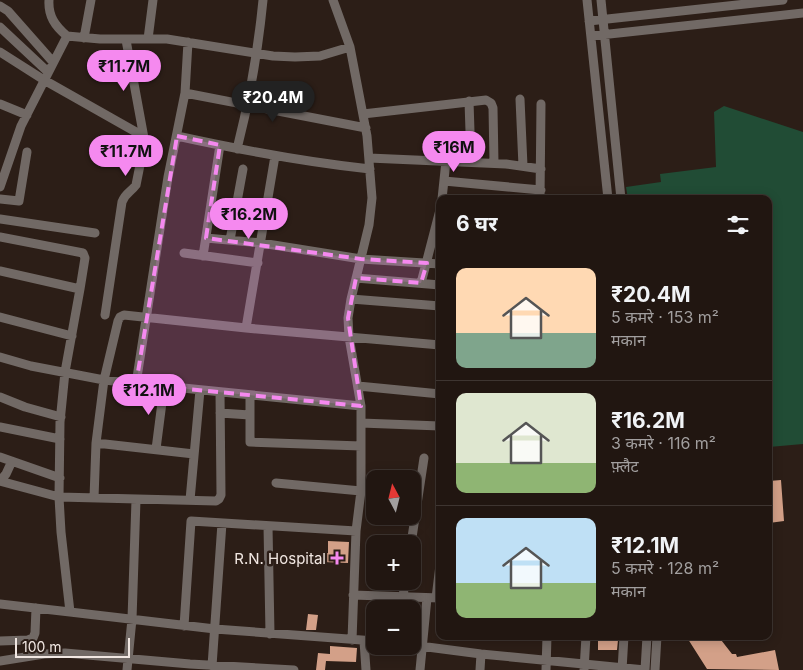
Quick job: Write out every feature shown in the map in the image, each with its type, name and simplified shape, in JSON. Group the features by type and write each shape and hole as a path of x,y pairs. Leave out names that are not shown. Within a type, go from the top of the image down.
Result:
{"street":[{"path":"49,0 52,19 67,36 126,40 167,39 258,54 295,57 320,56 350,47"},
{"path":"84,38 91,0"},
{"path":"148,39 154,0"},
{"path":"237,149 258,54 263,0"},
{"path":"333,0 350,47 366,128 372,198 369,226 348,318 361,406 361,491 356,531 352,640"},
{"path":"587,0 608,195"},
{"path":"601,0 621,195"},
{"path":"590,21 784,0"},
{"path":"0,6 8,11 53,62"},
{"path":"591,36 803,13"},
{"path":"0,27 46,76"},
{"path":"1,184 21,126 67,36"},
{"path":"105,315 122,202 127,192 136,185 145,140 126,40"},
{"path":"136,384 168,177 185,94 188,42"},
{"path":"0,52 46,76 143,136 145,140"},
{"path":"185,94 366,128"},
{"path":"363,114 486,100 491,103 493,108 494,163"},
{"path":"520,100 523,166"},
{"path":"469,101 471,162"},
{"path":"0,104 26,115"},
{"path":"444,181 541,195 541,104"},
{"path":"177,136 275,156 370,169"},
{"path":"203,256 220,146"},
{"path":"0,199 19,201 27,152"},
{"path":"246,328 275,156"},
{"path":"370,158 494,163 541,169"},
{"path":"442,195 446,161"},
{"path":"230,240 242,169"},
{"path":"0,219 95,234"},
{"path":"421,283 436,225"},
{"path":"0,237 83,252 85,258 65,372 60,439 59,498 70,612"},
{"path":"206,238 261,243 361,259 436,264"},
{"path":"184,253 258,263"},
{"path":"0,271 80,290"},
{"path":"356,278 436,285"},
{"path":"351,299 436,306"},
{"path":"94,498 96,443 104,380 120,317 124,315 436,345"},
{"path":"0,318 72,336"},
{"path":"0,356 31,366 104,380 361,406"},
{"path":"358,386 436,394"},
{"path":"156,449 164,387"},
{"path":"190,500 200,390"},
{"path":"12,461 0,481 59,498 216,501 221,495 220,392"},
{"path":"250,395 250,442 361,446"},
{"path":"0,397 25,407 61,417"},
{"path":"220,413 250,414"},
{"path":"361,423 436,426"},
{"path":"0,427 60,439"},
{"path":"96,443 194,454"},
{"path":"0,457 60,478"},
{"path":"412,535 424,458"},
{"path":"276,482 361,491"},
{"path":"127,670 132,619 136,500"},
{"path":"184,626 191,521 356,531"},
{"path":"212,666 222,523"},
{"path":"268,526 270,634"},
{"path":"403,597 404,590"},
{"path":"353,595 434,598 420,670"},
{"path":"0,604 184,626 364,641 366,670"},
{"path":"0,641 28,640 33,638 36,608"},
{"path":"546,670 547,640"},
{"path":"584,667 586,640"},
{"path":"622,669 624,640"},
{"path":"421,646 546,660 584,667 645,670 647,640"},
{"path":"655,670 657,640"},
{"path":"0,661 44,654 65,653 212,666 294,670"},
{"path":"480,670 481,654"}],"highlighted area":[{"path":"177,136 220,145 206,238 361,259 427,263 421,283 356,278 348,318 361,406 136,384"}],"green space":[{"path":"724,106 803,132 803,444 772,447 772,195 627,195 626,187 661,182 660,174 716,167 714,112"}],"building":[{"path":"781,480 784,521 772,523 772,481"},
{"path":"328,541 349,542 348,563 323,562 323,553 328,553"},
{"path":"308,614 318,615 316,630 306,630"},
{"path":"598,640 618,640 617,650 598,650"},
{"path":"689,640 721,640 732,654 736,654 737,657 775,650 779,670 707,669"},
{"path":"330,646 357,648 356,662 326,661 325,670 316,670 318,653 330,654"}],"place":[{"name":"R.N. Hospital","path":"337,558"}]}
